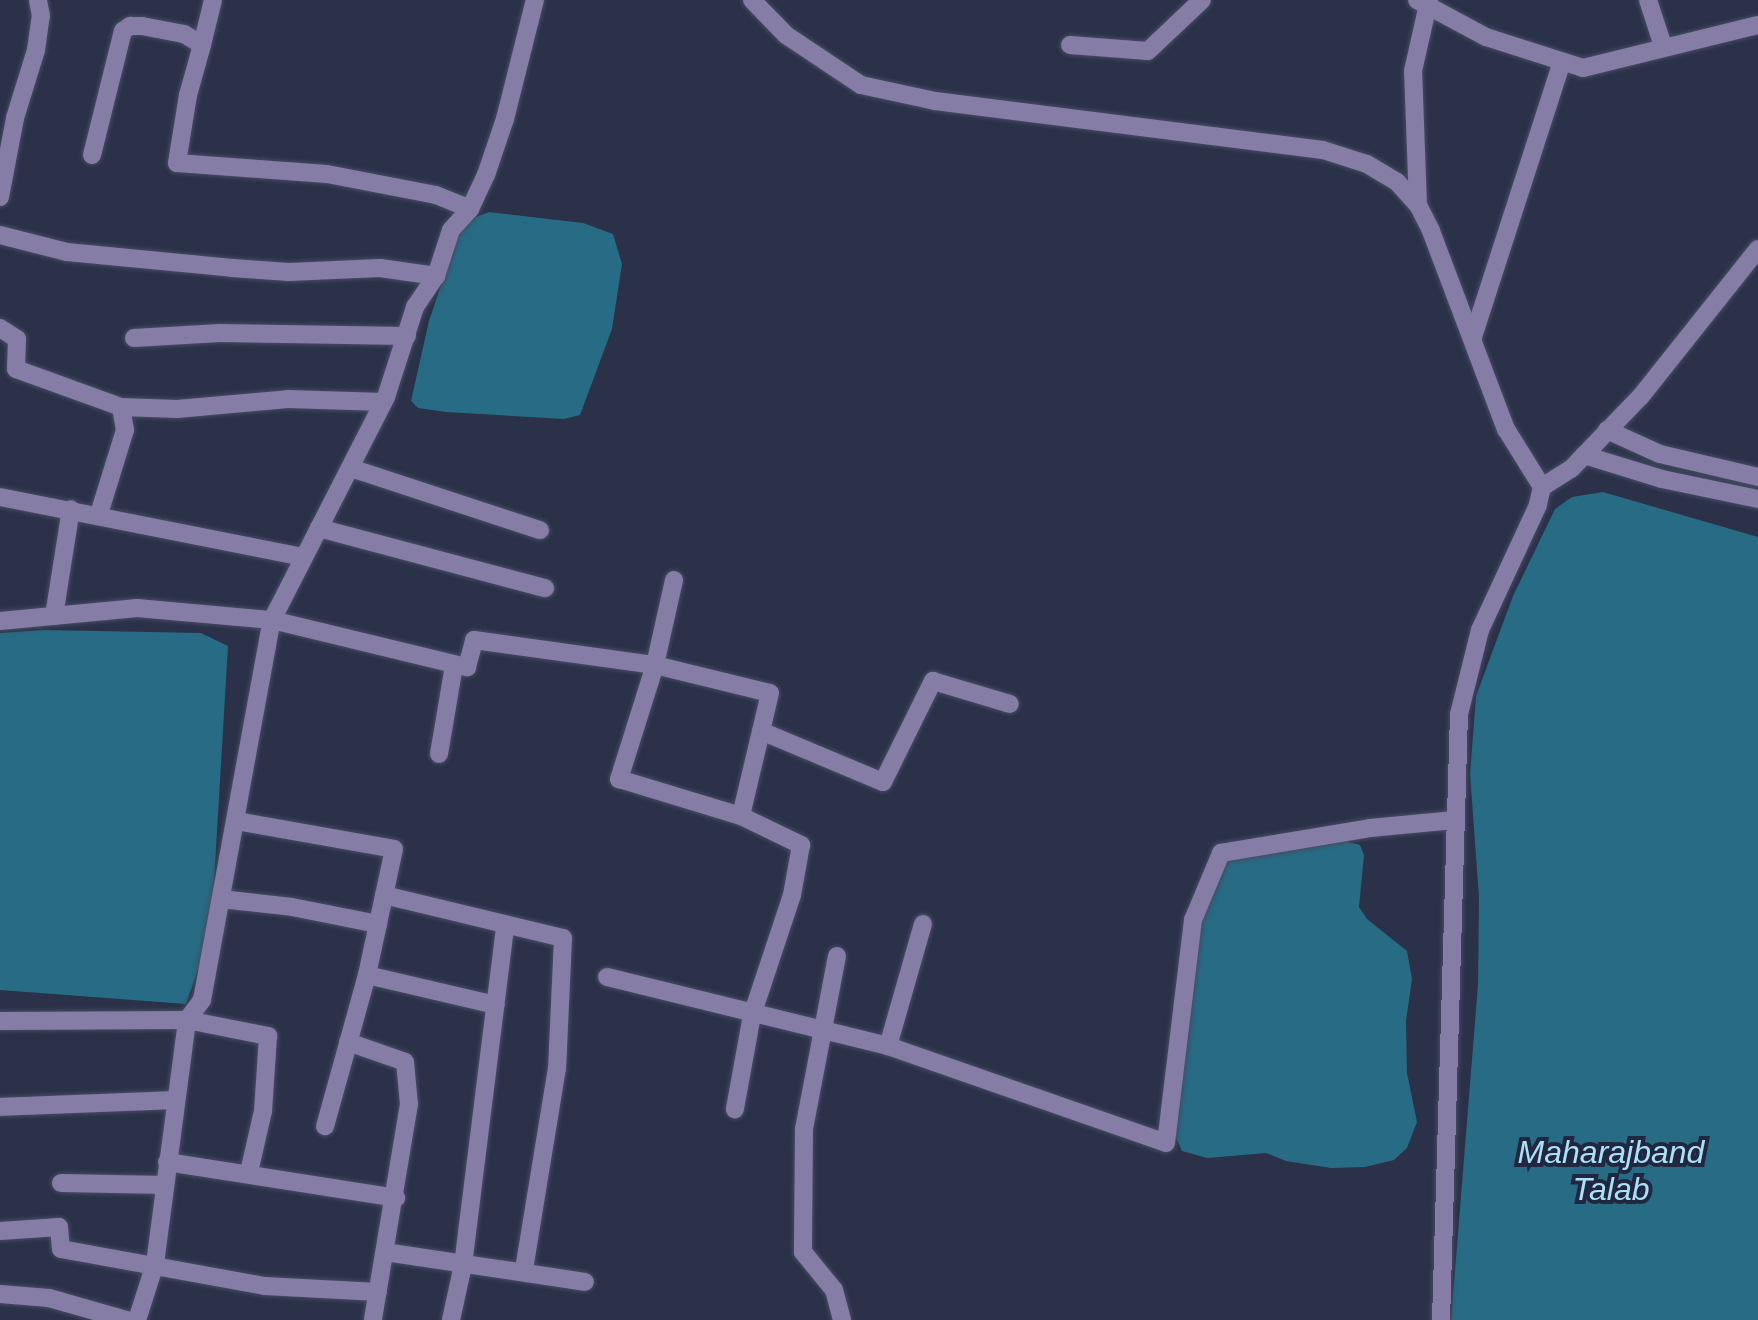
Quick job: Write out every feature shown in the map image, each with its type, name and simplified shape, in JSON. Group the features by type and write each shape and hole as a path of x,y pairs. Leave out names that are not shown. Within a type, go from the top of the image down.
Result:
{"street":[{"path":"0,197 6,126 36,50 41,16 38,0"},
{"path":"213,0 188,95 176,163 264,166 327,174 436,195 470,209"},
{"path":"137,1320 155,1264 187,1020 202,1000 272,620 384,402 415,307 436,276 450,230 470,209 506,119 535,0"},
{"path":"752,0 786,34 862,85 935,101 1323,150 1367,164 1397,182 1418,206 1506,429 1542,487 1538,506 1480,630 1458,714 1440,1320"},
{"path":"1070,45 1148,50 1202,0"},
{"path":"1648,0 1663,46"},
{"path":"1418,206 1412,71 1425,3 1486,37 1583,68 1758,24"},
{"path":"92,155 123,31 130,26 142,26 184,34 202,44"},
{"path":"1473,338 1562,62"},
{"path":"0,235 67,252 232,268 288,272 380,268 436,276"},
{"path":"1542,487 1572,470 1678,351 1758,249"},
{"path":"0,328 17,339 16,368 121,407 176,409 288,399 384,402"},
{"path":"134,338 220,333 408,336"},
{"path":"100,514 125,430 121,407"},
{"path":"1607,430 1660,454 1758,477"},
{"path":"1584,455 1662,480 1758,499"},
{"path":"350,468 540,530"},
{"path":"0,497 303,557"},
{"path":"54,616 72,509"},
{"path":"319,528 545,588"},
{"path":"674,580 655,664 619,778 741,816 802,846 792,895 752,1015 735,1109"},
{"path":"0,620 137,608 272,620 467,667 474,640 655,664 770,693 741,816"},
{"path":"438,754 454,665"},
{"path":"761,731 883,782 933,680 1010,704"},
{"path":"236,820 394,850 367,975 325,1126"},
{"path":"607,978 888,1046 1166,1142 1193,920 1221,852 1370,828 1455,820"},
{"path":"384,896 563,938 558,1068 524,1270"},
{"path":"221,900 292,906 378,924"},
{"path":"888,1046 923,924"},
{"path":"451,1320 462,1264 505,927"},
{"path":"838,956 804,1129 802,1252 834,1290 842,1320"},
{"path":"367,975 496,1005"},
{"path":"0,1021 187,1020 268,1036 263,1111 249,1172"},
{"path":"348,1042 405,1062 409,1104 373,1320"},
{"path":"0,1108 174,1100"},
{"path":"167,1162 396,1198"},
{"path":"61,1183 165,1185"},
{"path":"0,1231 59,1227 60,1249 265,1286 378,1292"},
{"path":"386,1252 585,1282"},
{"path":"0,1294 49,1298 127,1320"}],"water":[{"path":"489,212 583,223 613,234 622,264 612,329 580,415 564,419 446,412 418,408 411,401 429,321 457,238 471,219"},
{"name":"Maharajband Talab","path":"1603,492 1758,537 1758,1320 1451,1320 1478,985 1479,897 1470,774 1476,696 1513,596 1555,509 1572,497"},
{"path":"0,633 201,633 228,646 211,933 186,1004 0,990"},
{"path":"1330,837 1360,845 1364,855 1359,907 1367,919 1407,951 1412,979 1406,1021 1407,1073 1417,1122 1407,1148 1394,1160 1365,1167 1331,1168 1286,1161 1266,1153 1207,1158 1182,1151 1167,1117 1181,1043 1188,1036 1190,949 1202,899 1232,856"}]}
